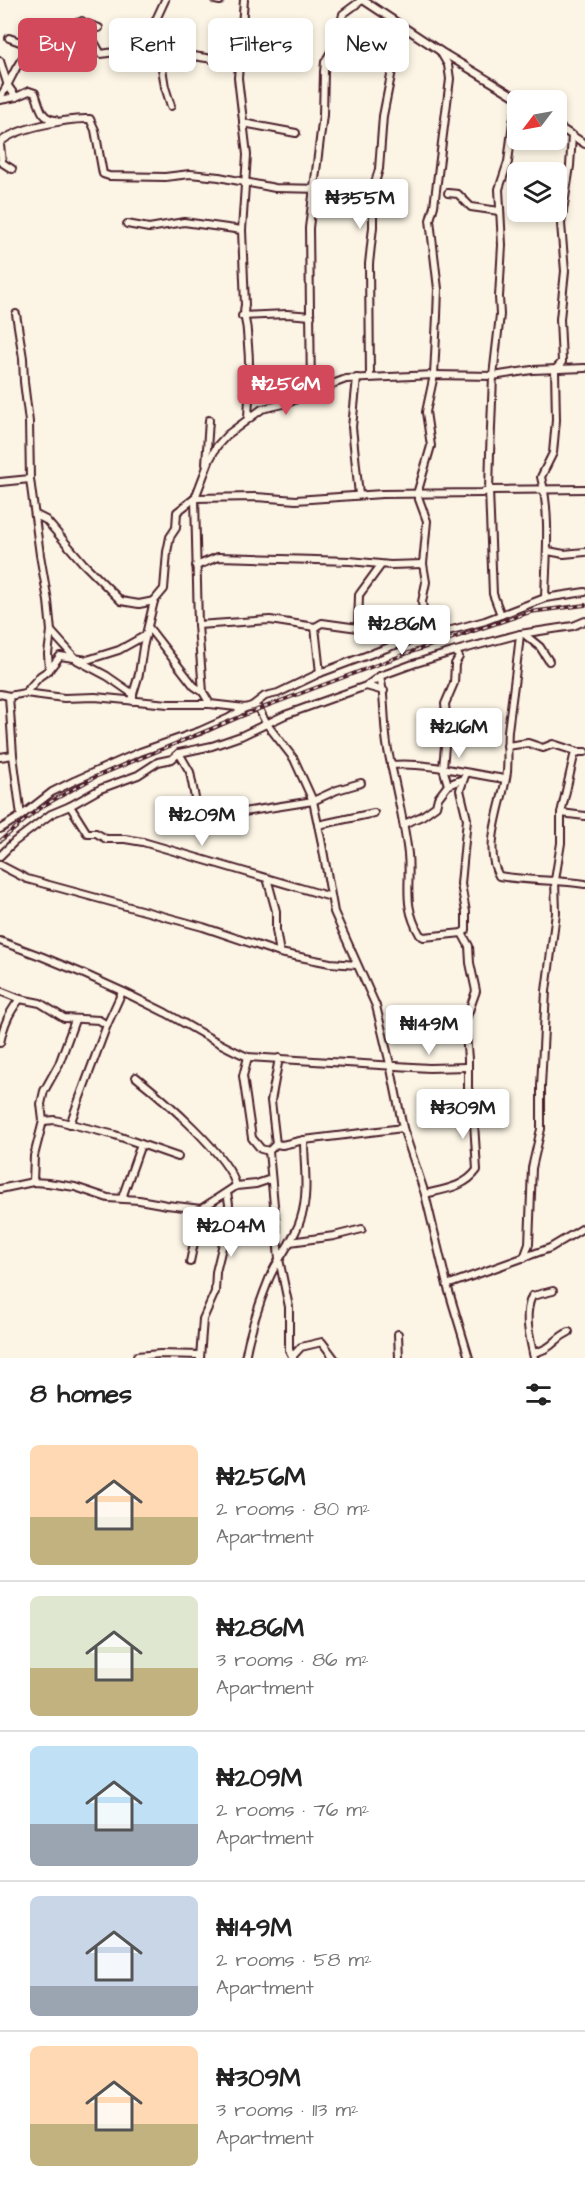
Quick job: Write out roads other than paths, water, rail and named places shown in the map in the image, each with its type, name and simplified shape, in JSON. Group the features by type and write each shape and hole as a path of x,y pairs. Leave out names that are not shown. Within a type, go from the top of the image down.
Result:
{"street":[{"path":"157,18 165,0"},
{"path":"242,18 244,0"},
{"path":"311,392 309,228 323,116 325,62 337,41 343,14 362,0 390,18"},
{"path":"409,30 507,93"},
{"path":"9,38 18,41"},
{"path":"426,636 422,602 426,582 423,564 427,521 417,494 431,446 426,412 434,375 438,289 430,220 440,167 450,79 448,65 440,51"},
{"path":"0,61 8,86 16,97"},
{"path":"0,99 18,64"},
{"path":"163,72 171,106"},
{"path":"238,72 247,154 242,230 245,305 242,316 247,329 250,381 248,418"},
{"path":"370,377 369,264 373,227 373,190 379,169 383,116 392,72"},
{"path":"0,99 16,97 29,91 35,93 42,113 48,119 64,121"},
{"path":"12,169 1,162 0,144 3,139 46,124 90,119 95,130 103,174 109,176 165,177 190,174 219,177 274,188 373,190"},
{"path":"243,123 296,133"},
{"path":"567,132 585,144"},
{"path":"545,598 548,551 544,489 541,477 553,453 556,420 555,370 562,362 560,319 565,271 561,224 570,166 572,135"},
{"path":"501,615 493,594 489,490 493,376 500,315 502,245 500,189 510,150"},
{"path":"448,193 458,195 471,207 499,211"},
{"path":"127,224 149,228 184,222 242,230"},
{"path":"16,314 28,408 30,478 51,631 48,654 49,670"},
{"path":"242,316 287,314 311,316"},
{"path":"210,704 203,692 198,625 195,498 205,470 226,435 262,409 288,404 311,392 346,379 434,375 493,376 532,370 585,368"},
{"path":"357,378 352,427 359,495"},
{"path":"205,470 209,420"},
{"path":"0,482 30,478"},
{"path":"133,698 154,602 164,589 167,552 170,537 176,528 177,512 195,498 256,497 296,500 359,495 482,494 489,490 585,489"},
{"path":"36,515 46,520 83,563 121,601 139,604 154,602"},
{"path":"548,551 564,554 585,552"},
{"path":"196,566 218,557 350,561 381,565 423,564"},
{"path":"358,628 359,595 381,565"},
{"path":"0,829 52,792 74,781 140,752 200,731 229,718 265,696 278,693 320,673 392,646 501,615 545,598 585,592"},
{"path":"198,625 270,620 315,627 322,623 358,628 411,627 426,636"},
{"path":"0,856 14,842 51,814 100,789 138,775 158,762 171,759 179,753 212,746 255,730 266,723 366,686 380,676 456,651 522,634 573,626 585,621"},
{"path":"315,627 320,673"},
{"path":"51,631 77,660 107,676 133,698"},
{"path":"26,693 60,656 87,660 119,650 148,631"},
{"path":"148,631 194,686 203,692"},
{"path":"522,634 540,647 549,662"},
{"path":"522,634 505,778 495,826 492,856 494,868 499,876 516,879 555,880 585,884"},
{"path":"448,785 444,768 447,724 445,704 454,683 455,664 459,657 456,651"},
{"path":"380,676 384,691 387,747 404,824 408,856 406,899 417,931 424,937 462,933 466,930 466,912 461,884 466,819 460,790 466,773"},
{"path":"366,686 384,691"},
{"path":"0,694 9,696 26,693 64,698 133,698 168,704 210,704 259,709 266,723 294,759 313,801 334,912 376,1006 403,1128 425,1194 447,1285 469,1358"},
{"path":"9,696 13,755 21,816"},
{"path":"507,746 528,743 543,748 553,744 582,752"},
{"path":"524,1258 529,1244 532,1168 541,1129 546,991 556,913 555,880 561,843 561,813 574,756 582,752"},
{"path":"179,753 190,772 199,819 313,801 337,790 361,783"},
{"path":"0,757 13,755"},
{"path":"392,765 410,764 505,778"},
{"path":"393,775 410,764"},
{"path":"404,824 422,816 436,806 438,798 448,785 462,781 466,773"},
{"path":"70,806 87,833 96,833 106,839 143,842 331,897"},
{"path":"318,825 374,813"},
{"path":"561,813 585,816"},
{"path":"0,865 27,879 203,927 280,953 330,963 357,965"},
{"path":"267,878 276,911 276,930 280,953"},
{"path":"425,1194 463,1184 477,1170 465,1022 476,991 468,946 462,933"},
{"path":"0,941 49,958 123,992 248,1057 429,1068 467,1067"},
{"path":"0,991 20,999 40,1003 64,1018 99,1020 107,1025"},
{"path":"70,1124 107,1025 123,992"},
{"path":"0,1043 10,1011 20,999"},
{"path":"33,1182 34,1156 43,1121 41,1104 44,1091 59,1064 75,1020"},
{"path":"248,1057 243,1076 252,1138 261,1149 270,1151"},
{"path":"279,1058 271,1101 276,1144 270,1151 271,1179 279,1259 289,1307 288,1341 293,1358"},
{"path":"136,1077 216,1151 234,1176 236,1186"},
{"path":"43,1121 55,1120 178,1157"},
{"path":"276,1144 403,1128"},
{"path":"245,1358 249,1336 269,1279 302,1216 305,1197 304,1140"},
{"path":"122,1198 141,1144"},
{"path":"0,1189 33,1182 75,1187 108,1198 201,1209 236,1186 256,1184 271,1179"},
{"path":"137,1356 160,1354 200,1356 203,1319 215,1292 216,1272 229,1204 227,1193"},
{"path":"190,1262 201,1209"},
{"path":"226,1224 277,1230"},
{"path":"447,1285 550,1248 585,1227"},
{"path":"290,1242 334,1236 362,1229"},
{"path":"553,1291 532,1296 529,1303 527,1312 533,1356 545,1351 569,1332"},
{"path":"398,1334 399,1358"},
{"path":"293,1358 301,1347 322,1342 334,1358"}],"railway":[{"path":"0,841 41,807 95,777 259,709 411,652 530,612 585,605"}]}
